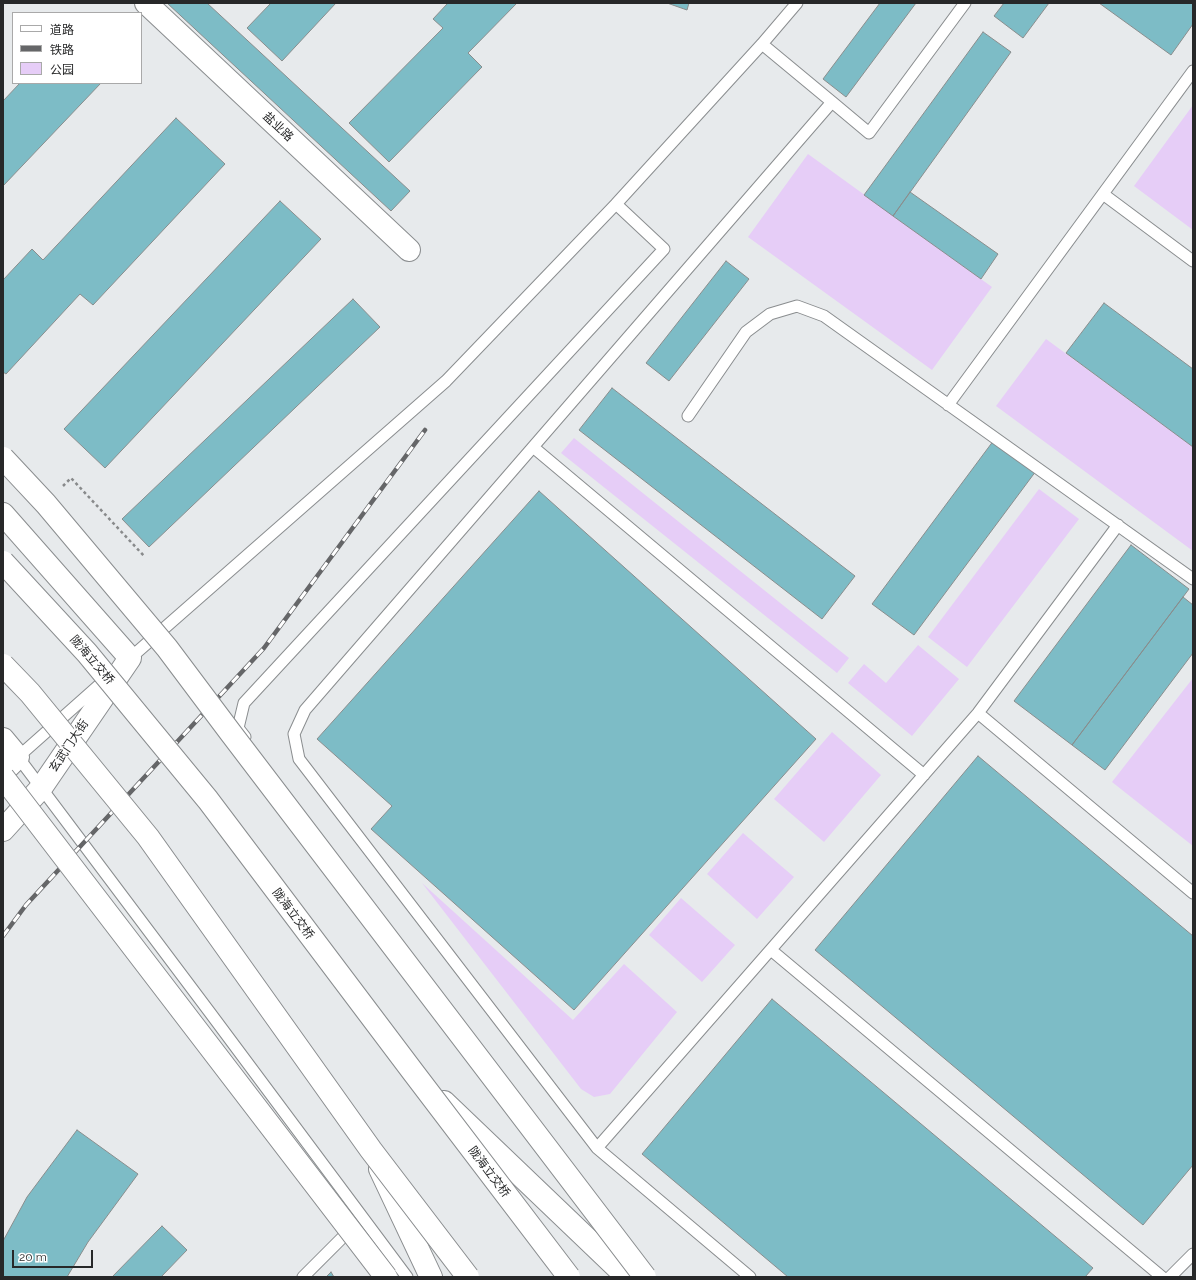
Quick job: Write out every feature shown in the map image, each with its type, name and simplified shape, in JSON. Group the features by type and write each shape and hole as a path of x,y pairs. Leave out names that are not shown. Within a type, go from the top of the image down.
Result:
{"main road":[{"name":"盐业路","path":"146,3 409,250"},
{"path":"3,458 46,504 167,648 645,1277"},
{"path":"3,514 130,658"},
{"name":"陇海立交桥","path":"3,562 87,654 208,800 412,1072 569,1277"},
{"name":"玄武门大街","path":"3,830 41,788 130,658"},
{"path":"3,665 30,693 148,837 371,1150 468,1277"},
{"path":"3,739 10,764"},
{"path":"3,777 386,1277"},
{"path":"412,1072 627,1277"},
{"path":"371,1150 431,1277"}],"lane":[{"path":"407,1277 202,1001 41,788 10,764 446,381 616,204 762,44 797,3"},
{"path":"762,44 869,133 965,3"},
{"path":"948,405 1193,71"},
{"path":"750,1277 597,1148 299,759 294,734 305,710 832,102"},
{"path":"1103,194 1193,261"},
{"path":"616,204 664,249 244,703 238,728 640,1277"},
{"path":"688,416 746,332 770,314 797,306 824,316 1193,579"},
{"path":"533,447 924,775"},
{"path":"597,1148 978,713 1118,525"},
{"path":"978,713 1193,893"},
{"path":"771,950 1162,1277"},
{"path":"303,1277 362,1217"},
{"path":"1170,1277 1193,1254"}],"path":[{"path":"71,478 145,558"}],"green space":[{"path":"1193,105 1193,230 1134,186"},
{"path":"808,154 992,287 932,370 748,237"},
{"path":"1046,339 1193,447 1193,551 996,406"},
{"path":"574,438 849,658 837,673 561,453"},
{"path":"1039,489 1079,519 967,667 928,637"},
{"path":"918,645 959,679 912,736 848,683 864,664 886,683"},
{"path":"1193,678 1193,846 1112,782"},
{"path":"832,732 881,775 824,842 774,799"},
{"path":"743,833 794,877 757,919 707,874"},
{"path":"422,883 573,1020 624,964 677,1012 610,1094 594,1097 581,1089"},
{"path":"681,898 735,945 702,982 649,935"}],"building":[{"path":"167,3 207,3 410,191 391,211"},
{"path":"271,3 336,3 282,61 247,28"},
{"path":"448,3 517,3 468,53 482,67 389,162 349,123 443,28 433,19"},
{"path":"667,3 689,3 687,10"},
{"path":"880,3 916,3 846,97 823,79"},
{"path":"1004,3 1049,3 1023,38 994,16"},
{"path":"1099,3 1193,3 1193,24 1171,55"},
{"path":"983,32 1011,52 893,216 864,195"},
{"path":"19,84 100,84 3,186 3,101"},
{"path":"176,118 225,164 93,305 80,294 6,374 3,372 3,280 32,249 43,260"},
{"path":"910,192 998,254 981,279 893,216"},
{"path":"280,201 321,239 105,468 64,429"},
{"path":"726,261 749,279 669,381 646,363"},
{"path":"353,299 380,327 149,547 122,519"},
{"path":"1104,303 1193,369 1193,447 1066,353"},
{"path":"612,388 855,576 822,619 579,430"},
{"path":"994,440 1036,471 914,635 872,604"},
{"path":"539,491 816,739 574,1010 371,829 392,806 317,739"},
{"path":"1131,545 1189,589 1072,745 1014,701"},
{"path":"1183,597 1193,605 1193,653 1105,770 1072,745"},
{"path":"978,756 1193,936 1193,1165 1143,1225 815,950"},
{"path":"772,999 1093,1268 1085,1277 788,1277 642,1154"},
{"path":"77,1130 138,1174 88,1242 67,1277 3,1277 3,1241 27,1197"},
{"path":"162,1226 187,1250 161,1277 112,1277"},
{"path":"331,1272 334,1277 326,1277"}],"railway":[{"path":"3,936 26,905 264,648 425,430"}]}
